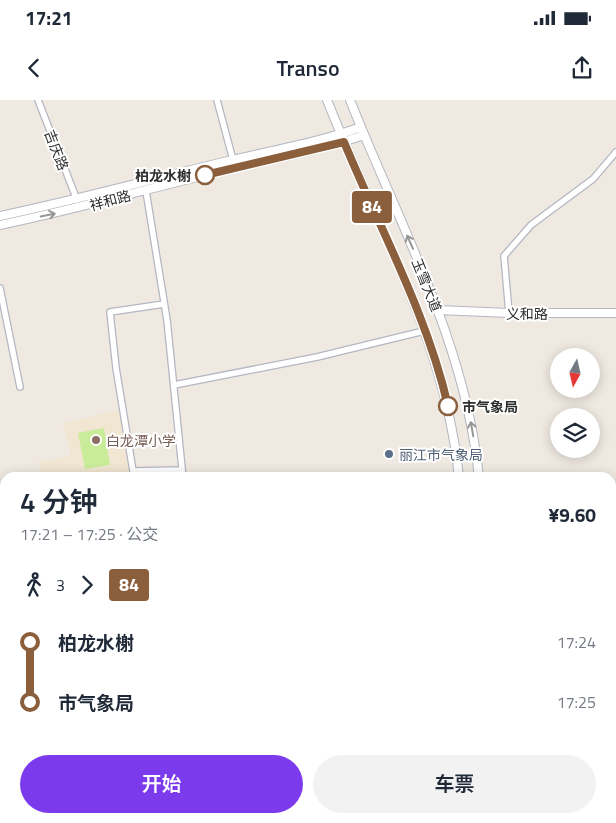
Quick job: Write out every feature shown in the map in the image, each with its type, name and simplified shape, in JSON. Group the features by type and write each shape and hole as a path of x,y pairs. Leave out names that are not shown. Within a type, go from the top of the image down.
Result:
{"main road":[{"name":"玉雪大道","path":"327,100 397,262 424,331 444,392 458,472"},
{"name":"玉雪大道","path":"350,100 438,310 464,388 473,432 478,472"},
{"name":"祥和路","path":"0,216 77,200 341,134 361,127"},
{"name":"祥和路","path":"0,225 73,210 146,190 344,142 364,135"},
{"name":"义和路","path":"438,310 509,313 616,313"}],"street":[{"name":"吉庆路","path":"38,100 77,200"},
{"path":"217,100 233,160"},
{"path":"509,313 504,256 532,225 593,179 616,152"},
{"path":"146,190 164,304 182,470 133,471 115,359 110,312 164,304"},
{"path":"0,288 20,387"},
{"path":"174,385 317,357 424,331"}],"shaded area":[{"name":"白龙潭小学","path":"119,410 131,472 41,472 39,462 71,456 63,424"}],"green space":[{"path":"104,428 110,465 85,469 78,433"}],"bus line":[{"name":"84","path":"205,175 318,150 344,142 414,304 440,374 448,406"}],"place":[{"name":"柏龙水榭","path":"205,175"},
{"name":"市气象局","path":"448,406"},
{"name":"白龙潭小学","path":"96,440"},
{"name":"丽江市气象局","path":"389,454"}]}
